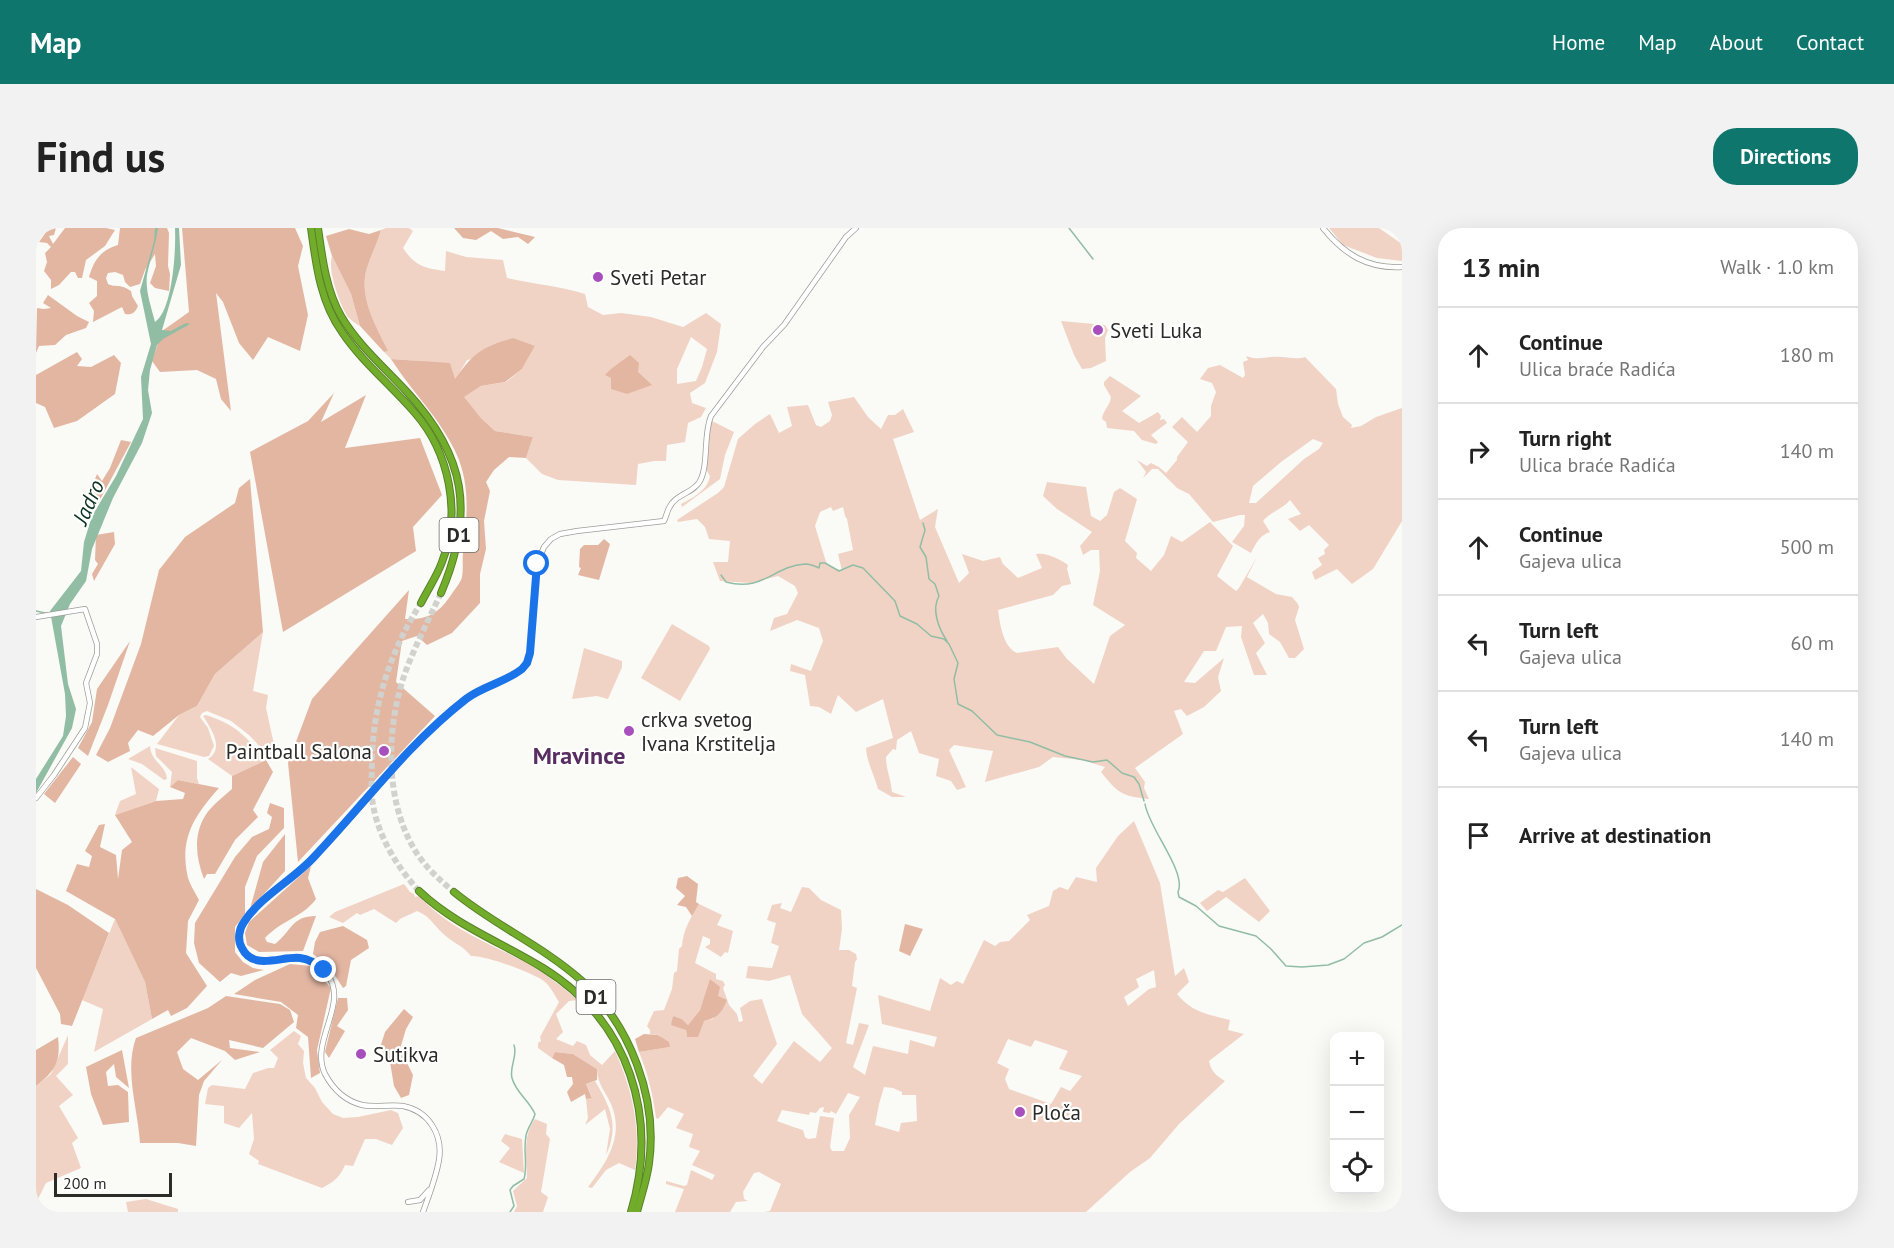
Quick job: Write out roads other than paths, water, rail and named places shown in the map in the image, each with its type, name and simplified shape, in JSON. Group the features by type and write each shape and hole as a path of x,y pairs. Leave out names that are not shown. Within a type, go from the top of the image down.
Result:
{"highway":[{"name":"D1","path":"311,228 332,295 347,326 362,346 422,409 445,443 457,474 461,514 459,534 455,555 441,593"},
{"name":"D1","path":"318,228 315,236 318,276 341,331 361,356 416,413 442,457 448,478 451,518 448,544 443,561 421,603"},
{"name":"D1","path":"419,891 451,917 545,969 575,991 601,1020 619,1049 634,1089 640,1120 642,1163 631,1212"},
{"name":"D1","path":"454,892 473,908 555,960 582,981 607,1009 622,1033 642,1081 649,1116 649,1161 637,1212"}],"main road":[{"path":"423,1212 440,1158 439,1139 435,1129 429,1120 418,1111 402,1106 361,1104 346,1098 330,1083 322,1065 322,1045 334,1001 329,976 319,965 307,959 268,962 254,959 242,950 239,942 240,929 262,902 315,857 417,741 468,697 518,673 527,663 537,564 544,547 560,534 664,521 673,502 696,487 702,478 709,420 763,347 784,326 846,237 856,228"},
{"path":"1323,228 1338,246 1352,255 1381,266 1402,267"},
{"path":"36,617 85,609 98,644 98,654 86,683 90,703 85,728 36,798"},
{"path":"408,1202 420,1200 431,1188"}],"waterway":[{"path":"1069,228 1093,259"},
{"path":"923,523 925,530 920,547 926,557 929,579 935,584 939,596 936,613 941,631 947,641"},
{"path":"721,575 726,582 750,584 784,569 805,564 819,568 820,563 825,563 839,571 853,565 863,568 895,601 900,616 917,624 931,636 944,639 949,644 958,663 954,679 958,704 972,711 997,735 1030,742 1065,756 1093,762 1107,760 1122,773 1134,777 1139,784 1144,801"},
{"path":"36,611 50,614"},
{"path":"1145,804 1153,825 1173,862 1179,884 1179,897 1196,906 1219,926 1256,936 1286,966 1328,965 1344,959 1364,943 1382,937 1402,925"},
{"path":"510,1212 514,1206 510,1190 524,1179 526,1136 535,1114 516,1088 512,1078 514,1045"}],"tunnel":[{"path":"441,593 405,673 394,717 391,764 398,810 406,832 424,863 454,892"},
{"path":"419,891 395,860 378,824 372,798 372,757 376,716 386,677 401,639 421,603"}],"place":[{"name":"Sveti Petar","path":"598,277"},
{"name":"Sveti Luka","path":"1098,330"},
{"name":"crkva svetog Ivana Krstitelja","path":"629,731"},
{"name":"Paintball Salona","path":"384,751"},
{"name":"Sutikva","path":"361,1054"},
{"name":"Ploča","path":"1020,1112"}],"district":[{"name":"Mravince","path":"579,755"}],"water label":[{"name":"Jadro","path":"88,502"}]}
